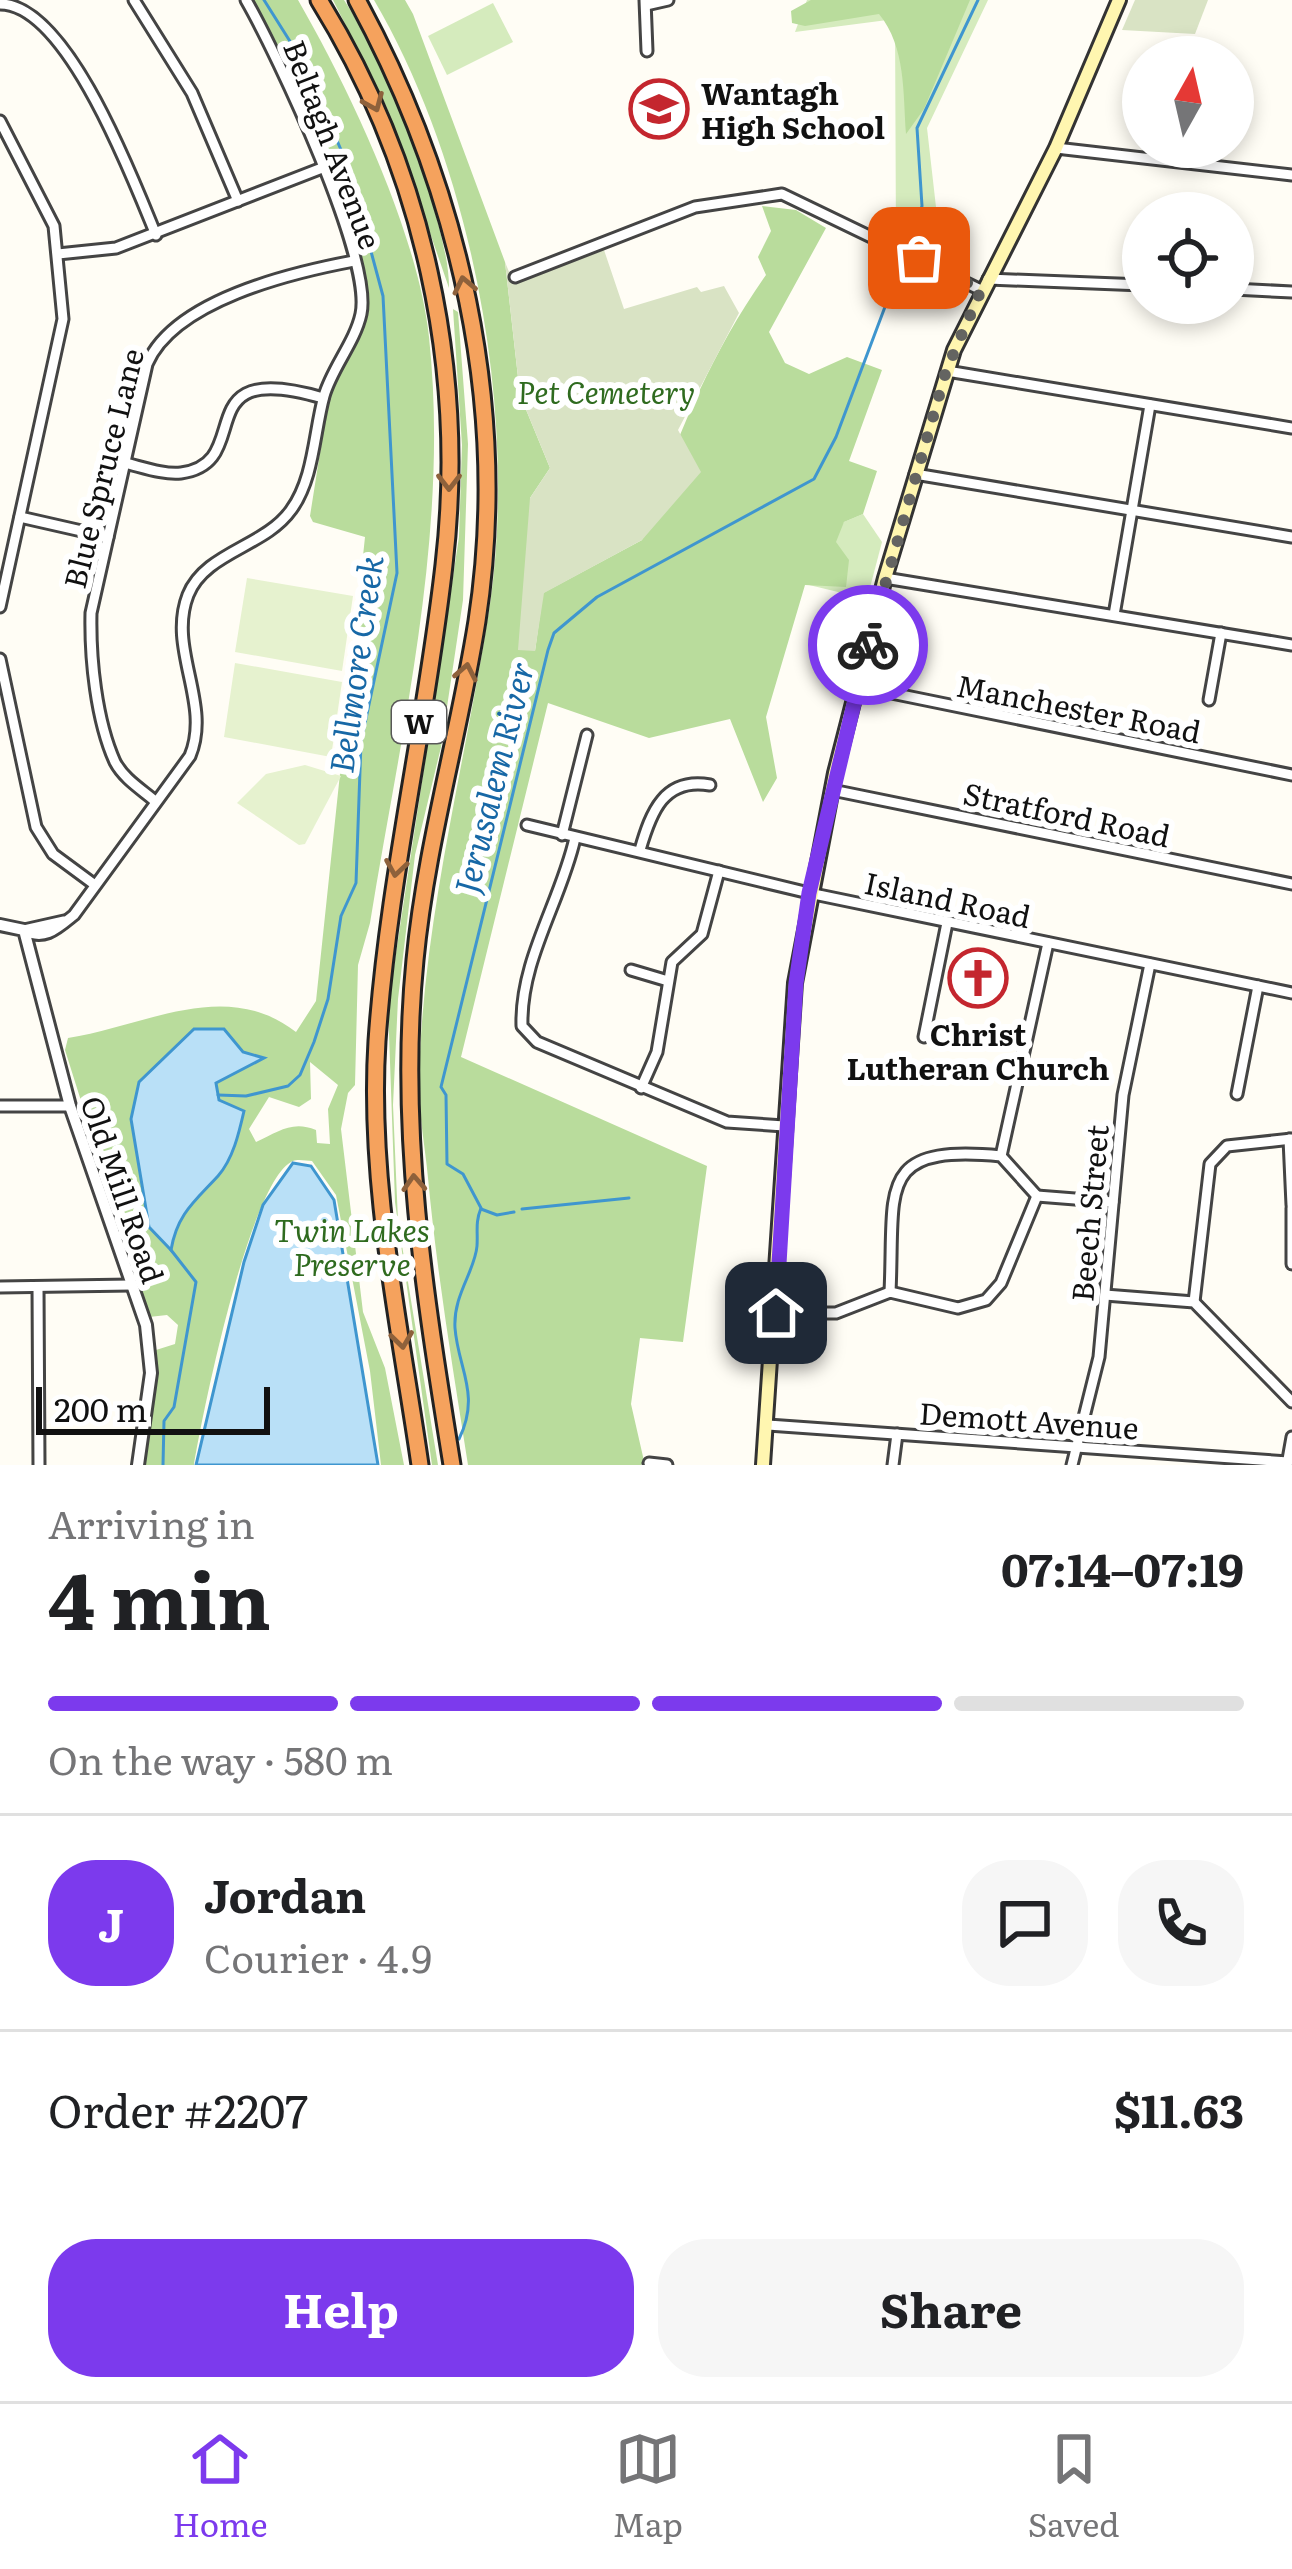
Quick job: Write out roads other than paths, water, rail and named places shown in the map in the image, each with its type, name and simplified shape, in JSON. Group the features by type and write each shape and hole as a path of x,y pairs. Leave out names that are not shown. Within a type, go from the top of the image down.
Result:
{"highway":[{"name":"W","path":"319,0 358,67 399,165 438,309 448,400 444,566 386,926 377,1048 381,1204 420,1465"},
{"name":"W","path":"357,0 394,68 430,157 475,334 482,408 484,528 477,619 428,862 414,962 409,1093 418,1255 452,1465"}],"main road":[{"path":"764,1465 784,1126 809,893 857,686 946,371 1056,148 1119,0"}],"street":[{"path":"134,0 192,93 238,201"},
{"name":"Beltagh Avenue","path":"23,930 40,936 68,920 190,756 196,732 181,640 187,598 208,568 273,530 292,508 304,486 334,364 361,317 363,293 322,168 246,0"},
{"path":"647,50 645,2 668,0"},
{"path":"0,4 21,5 39,18 75,69 120,148 156,235"},
{"path":"0,121 46,204 58,254 64,319 0,607"},
{"path":"1056,148 1292,175"},
{"path":"58,254 116,248 156,235 322,168"},
{"path":"514,277 695,208 782,194 985,285 1122,285"},
{"name":"Blue Spruce Lane","path":"155,801 124,776 114,759 90,652 91,613 146,364 165,332 182,320 284,277 354,262"},
{"path":"1254,290 1292,292"},
{"path":"946,371 1292,428"},
{"path":"124,463 176,474 199,469 217,450 232,405 256,388 283,386 323,398"},
{"path":"1114,615 1150,405"},
{"path":"915,474 1292,537"},
{"path":"20,517 108,537"},
{"path":"885,578 1292,645"},
{"path":"1209,700 1221,633"},
{"path":"0,659 36,826 53,854 95,885"},
{"name":"Manchester Road","path":"857,686 1292,775"},
{"path":"562,835 586,735"},
{"path":"640,850 648,821 670,789 691,782 710,785"},
{"name":"Stratford Road","path":"832,790 1292,884"},
{"name":"Island Road","path":"527,825 809,893 1292,993"},
{"path":"575,838 563,890 545,919 522,1026 536,1042 727,1122 784,1126"},
{"path":"641,1088 657,1052 675,956 706,928 719,871"},
{"path":"924,1037 947,923"},
{"path":"0,925 23,930"},
{"name":"Old Mill Road","path":"23,930 70,1106 146,1325 151,1373 138,1465"},
{"path":"1001,1156 1048,944"},
{"name":"Beech Street","path":"1072,1465 1099,1357 1123,1095 1150,964"},
{"path":"631,970 668,981"},
{"path":"1237,1094 1258,986"},
{"path":"0,1106 70,1106"},
{"path":"1194,1302 1210,1163 1227,1146 1291,1139 1292,1264"},
{"path":"890,1292 901,1174 922,1157 1001,1156 1037,1196 1113,1202"},
{"path":"776,1313 836,1313 890,1292 958,1308 986,1300 1001,1283 1037,1196"},
{"path":"0,1287 131,1285"},
{"path":"38,1287 39,1465"},
{"path":"1105,1295 1194,1302 1292,1402"},
{"name":"Demott Avenue","path":"768,1425 1287,1464"},
{"path":"893,1465 897,1434"},
{"path":"1287,1464 1292,1437"},
{"path":"649,1463 668,1465"}],"water":[{"path":"194,1029 224,1029 243,1052 264,1058 216,1083 219,1100 244,1111 240,1128 223,1169 182,1217 171,1250 149,1227 131,1119 139,1082"},
{"path":"293,1163 311,1166 334,1200 378,1465 196,1465 244,1262 263,1205"}],"waterway":[{"name":"Bellmore Creek","path":"218,1095 246,1096 288,1086 300,1075 314,1042 328,999 341,916 356,883 361,742 397,573 383,296 348,166 303,62 264,0"},
{"name":"Jerusalem River","path":"907,250 922,206 917,128 978,0"},
{"name":"Jerusalem River","path":"459,1439 468,1395 455,1316 475,1255 481,1208 463,1174 447,1164 446,1095 441,1087 554,633 597,597 814,479 836,437 903,259"},
{"path":"522,1209 629,1198"},
{"path":"481,1209 497,1215 514,1212"},
{"name":"Bellmore Creek","path":"163,1465 164,1421 174,1407 196,1282 171,1250"}],"place":[{"name":"Wantagh High School","path":"659,109"},
{"name":"Christ Lutheran Church","path":"978,978"}],"park label":[{"name":"Pet Cemetery","path":"606,391"},
{"name":"Twin Lakes Preserve","path":"352,1246"}]}
